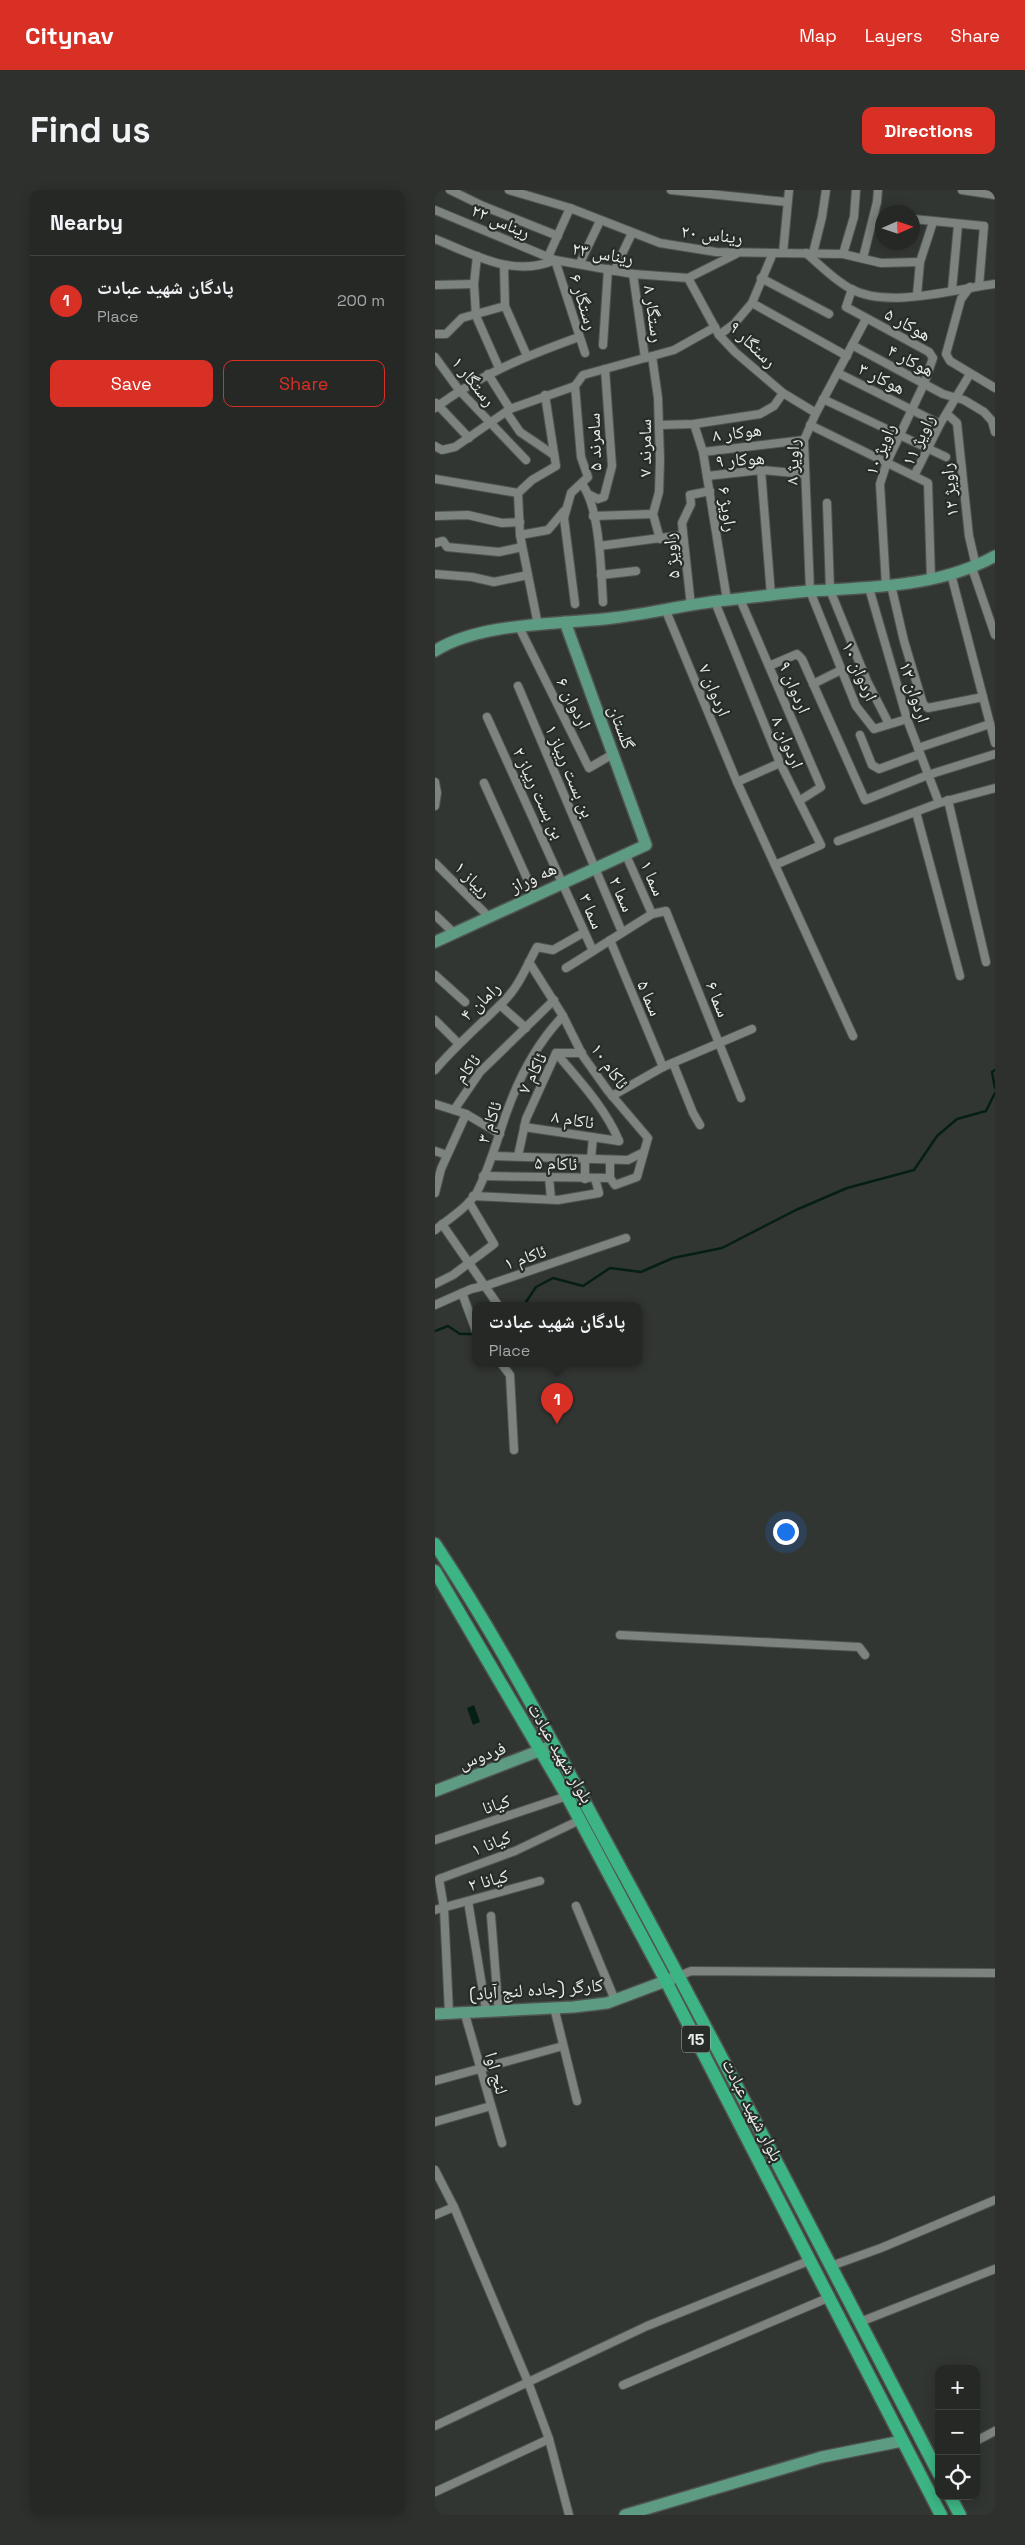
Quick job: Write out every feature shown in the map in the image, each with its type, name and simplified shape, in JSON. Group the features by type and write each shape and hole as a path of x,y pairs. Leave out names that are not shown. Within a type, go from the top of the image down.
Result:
{"main road":[{"name":"بلوار شهید عبادت","path":"435,1544 459,1580 554,1745 573,1794 580,1820 811,2260 941,2515"},
{"name":"بلوار شهید عبادت","path":"435,1571 541,1752 573,1794 679,1976 935,2466"},
{"path":"446,1587 459,1580"},
{"path":"952,2500 960,2515"}],"street":[{"path":"450,190 483,206 558,236"},
{"name":"ریناس ۲۰","path":"509,190 570,208 660,243 736,254 843,254 881,263 920,262"},
{"path":"671,190 787,202"},
{"path":"783,253 789,190"},
{"path":"826,190 822,217 809,253 852,289 871,296 917,295 995,284"},
{"path":"843,254 854,217 856,190"},
{"path":"878,190 879,205"},
{"path":"961,190 995,195"},
{"path":"552,258 558,236 570,208"},
{"name":"ریناس ۲۲","path":"435,210 552,258"},
{"path":"920,220 984,226 979,286"},
{"path":"580,263 600,221"},
{"path":"917,295 920,262 933,222"},
{"path":"863,258 875,224"},
{"path":"952,290 958,225"},
{"path":"603,345 611,270 632,233"},
{"name":"ریناس ۲۳","path":"435,239 504,266 542,265 552,258 633,274 688,278"},
{"path":"719,336 734,324 753,303 761,278 773,253"},
{"path":"688,278 736,254"},
{"path":"477,256 474,284 476,316 499,368"},
{"name":"رستگار ۶","path":"552,258 585,353"},
{"path":"504,266 505,306 527,356"},
{"name":"رستگار ۸","path":"633,274 648,357"},
{"name":"رستگار ۹","path":"688,278 719,336 783,393 816,413"},
{"path":"761,278 829,314"},
{"path":"435,285 474,284"},
{"path":"970,287 961,299 946,349 950,361 995,388"},
{"name":"هوکار ۵","path":"852,289 846,306 866,319 929,352 933,358"},
{"path":"753,303 847,356"},
{"path":"435,334 446,334 462,318 491,312 505,306"},
{"name":"راویژ ۸","path":"810,591 804,440 823,399 866,319"},
{"path":"435,446 442,450 455,447 509,411 545,395 575,386 583,375 674,350 715,327"},
{"path":"469,438 436,405 499,368 579,337"},
{"name":"هوکار ۴","path":"852,345 943,394 957,398 984,412 993,421 995,432"},
{"name":"رستگار ۱","path":"435,357 459,390 526,460"},
{"name":"سامرند ۷","path":"648,357 659,398 659,492 653,514 660,539"},
{"name":"راویژ ۱۰","path":"933,358 901,437 887,462 880,484 889,585 923,704 928,708 983,697"},
{"name":"سامرند ۵","path":"590,495 598,499 604,497 612,466 605,369"},
{"name":"هوکار ۳","path":"838,373 940,424"},
{"path":"488,374 519,432 554,455"},
{"name":"راویژ ۱۱","path":"931,580 928,483 914,476 940,424 970,374"},
{"path":"575,386 581,457 588,477 571,493 564,518 569,542 575,604"},
{"path":"659,425 694,424 760,414 774,406 783,393"},
{"path":"518,493 533,480 556,466 545,395"},
{"path":"823,399 946,457"},
{"name":"راویژ ۱۲","path":"947,414 957,423 974,567 995,635"},
{"name":"راویژ ۶","path":"694,424 703,452 727,600"},
{"path":"810,425 914,476"},
{"name":"هوکار ۸","path":"703,452 804,440"},
{"path":"761,470 771,595"},
{"name":"هوکار ۹","path":"707,476 761,470 805,474"},
{"path":"435,479 518,493"},
{"path":"582,484 590,495 599,546 603,602"},
{"name":"راویژ ۵","path":"691,606 682,523 691,504 690,495 710,491"},
{"path":"518,493 520,535 538,624"},
{"path":"827,503 831,590 867,681 889,724"},
{"path":"520,535 548,530 567,507"},
{"path":"593,516 653,514"},
{"path":"435,516 468,515 502,523 519,522"},
{"path":"599,546 683,535"},
{"path":"435,543 443,541 447,546 499,552 522,547"},
{"path":"435,650 459,638 538,624 666,611 727,600 771,595 869,588 931,580 974,567 995,556"},
{"path":"601,575 636,571"},
{"path":"435,574 472,577 494,582 528,575"},
{"path":"951,574 995,743"},
{"name":"اردوان ۱۲","path":"869,588 907,719 939,803"},
{"name":"اردوان ۱۰","path":"810,591 856,706 874,729 907,719"},
{"name":"اردوان ۹","path":"741,599 821,787 799,801"},
{"name":"اردوان ۸","path":"715,602 780,763 821,845 775,865"},
{"name":"اردوان ۷","path":"666,611 737,782 853,1036"},
{"name":"گلستان","path":"565,622 646,845"},
{"name":"اردوان ۶","path":"519,627 589,768 613,754"},
{"path":"769,666 797,654 802,658 865,800 928,775 995,754"},
{"path":"813,684 841,670"},
{"name":"بن بست ریباز ۱","path":"518,686 595,869"},
{"name":"بن بست ریباز ۲","path":"487,717 563,882"},
{"path":"860,735 872,765 879,769 919,751 990,724"},
{"path":"737,782 780,763"},
{"path":"435,782 437,793 435,806"},
{"path":"484,783 535,896"},
{"path":"838,841 939,803 995,788"},
{"path":"948,800 986,962"},
{"path":"916,812 960,976"},
{"name":"هه وراز","path":"435,942 646,845"},
{"name":"سما ۱","path":"626,854 652,914"},
{"name":"ریباز ۱","path":"435,863 489,917"},
{"name":"سما ۲","path":"595,869 622,932"},
{"name":"سما ۳","path":"563,882 583,933 593,951"},
{"name":"سما ۶","path":"652,914 666,911 741,1098"},
{"path":"566,968 652,914"},
{"path":"435,915 454,934"},
{"name":"رامان ۴","path":"435,1070 458,1043 500,1005 519,982 537,946 553,950 583,933"},
{"name":"سما ۵","path":"610,940 663,1067"},
{"name":"ئاکام ۱۰","path":"529,962 554,1000 582,1053 612,1096 648,1138 644,1152"},
{"path":"436,979 465,1002"},
{"name":"ئاکام","path":"500,1134 466,1114 454,1110 480,1072 554,1000"},
{"path":"500,1005 526,1028"},
{"name":"ئاکام ۳","path":"435,1230 471,1199 493,1156 507,1112 534,1052 545,1035 563,1016"},
{"path":"435,1020 458,1043"},
{"path":"612,1096 663,1067 752,1029"},
{"name":"ئاکام ۷","path":"518,1156 524,1127 556,1053 582,1053"},
{"name":"ئاکام ۸","path":"524,1127 619,1141 615,1131 587,1091 556,1053"},
{"path":"673,1063 693,1113 701,1125"},
{"path":"435,1104 454,1110"},
{"path":"435,1193 447,1155 466,1114"},
{"path":"585,1179 593,1137"},
{"path":"435,1151 447,1155"},
{"path":"493,1156 628,1160 644,1152"},
{"name":"ئاکام ۵","path":"483,1176 609,1178 615,1185 637,1177 644,1152"},
{"path":"609,1178 610,1160"},
{"path":"549,1177 551,1199"},
{"path":"435,1284 453,1275 494,1244 471,1199 558,1200 599,1193 595,1178"},
{"path":"442,1224 496,1302"},
{"name":"ئاکام ۱","path":"435,1305 462,1293 626,1238"},
{"path":"462,1293 472,1320"},
{"path":"504,1367 510,1376 514,1450"},
{"path":"620,1635 859,1647 865,1655"},
{"name":"فردوس","path":"435,1791 541,1752 554,1745"},
{"name":"کیانا","path":"435,1840 573,1794"},
{"name":"کیانا ۱","path":"444,1908 439,1879 515,1851 580,1820"},
{"name":"کیانا ۲","path":"435,1910 540,1881"},
{"path":"468,1901 486,2010"},
{"path":"575,1906 615,2000"},
{"path":"444,1908 449,2013"},
{"path":"491,1916 498,2004"},
{"path":"679,1976 691,1971 995,1973"},
{"name":"کارگر (جاده لنج آباد)","path":"435,2014 554,2007 615,2000 667,1983 679,1976"},
{"path":"554,2007 577,2101"},
{"name":"لنج اوا","path":"464,2011 502,2143"},
{"path":"435,2081 563,2046"},
{"path":"435,2122 491,2106"},
{"path":"435,2170 454,2207 528,2382 549,2439 569,2515"},
{"path":"831,2266 881,2248 995,2200"},
{"path":"435,2215 454,2207"},
{"path":"435,2426 647,2326 811,2260"},
{"path":"860,2322 995,2269"},
{"path":"623,2385 830,2298"},
{"path":"980,2439 995,2431"},
{"path":"436,2490 549,2439"},
{"path":"625,2515 821,2457 903,2441"}],"shaded area":[{"path":"474,1705 480,1722 473,1725 467,1708"}],"waterway":[{"path":"995,1070 992,1072 995,1088"},
{"path":"526,1302 536,1287 553,1278 583,1286 610,1268 641,1272 673,1258 722,1248 796,1210 847,1188 914,1170 937,1136 957,1119 986,1111 995,1093"},
{"path":"435,1331 448,1326 460,1334 472,1334"}],"place":[{"name":"پادگان شهید عبادت","path":"557,1424"}]}
